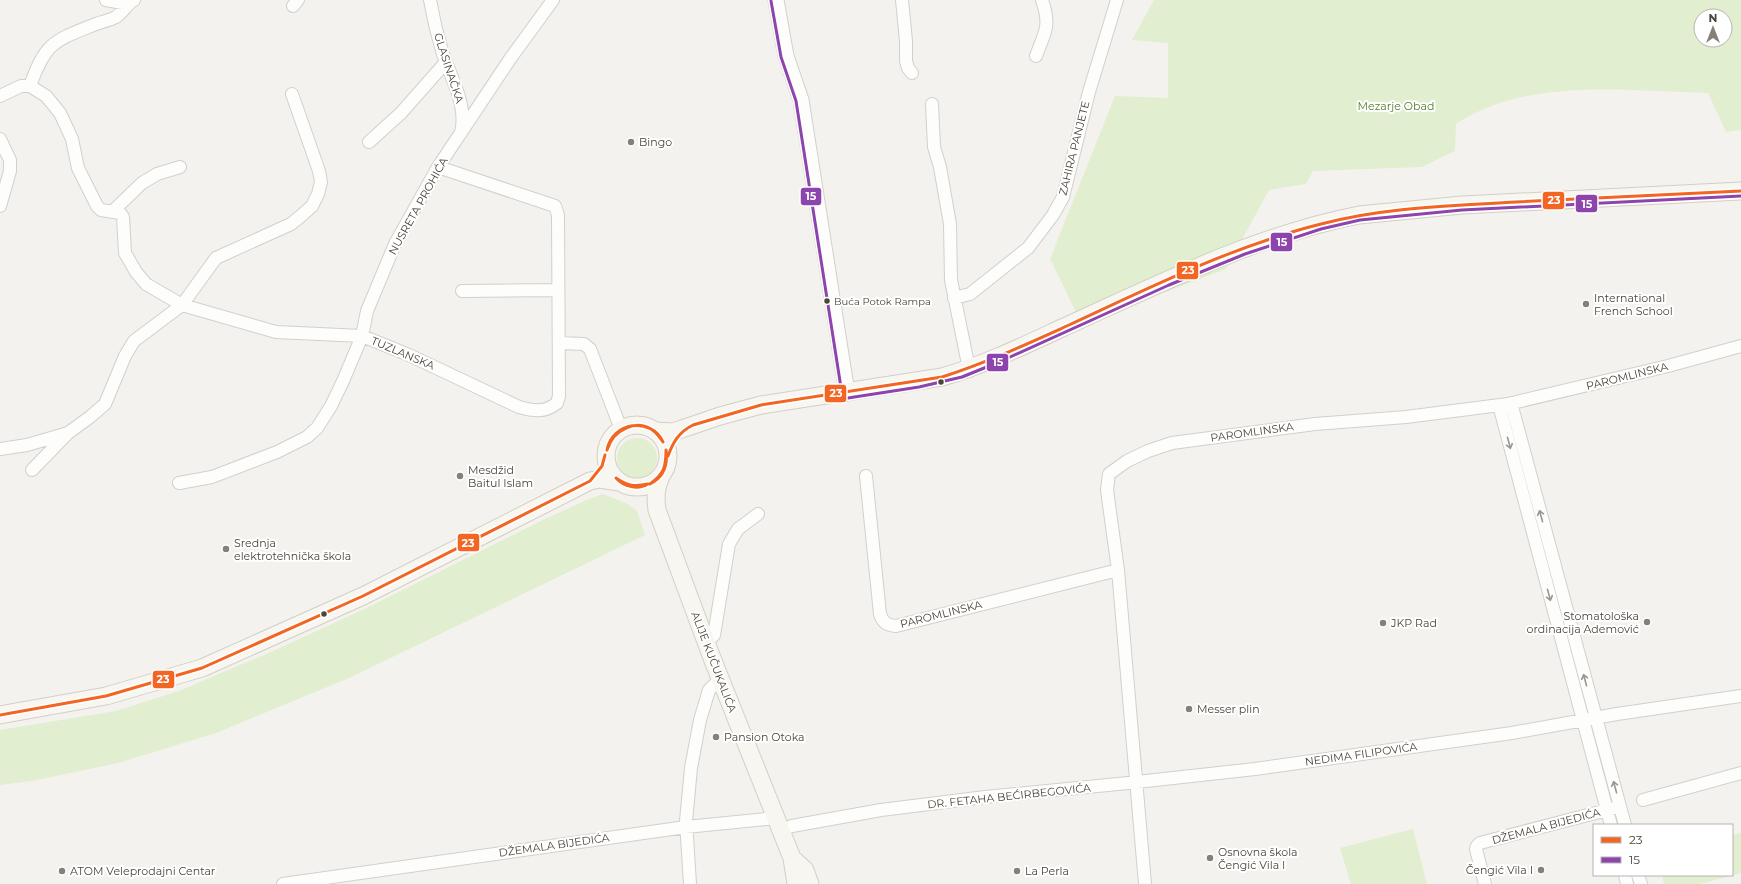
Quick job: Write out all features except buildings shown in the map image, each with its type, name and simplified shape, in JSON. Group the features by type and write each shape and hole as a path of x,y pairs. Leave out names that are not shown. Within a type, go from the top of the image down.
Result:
{"main road":[{"path":"590,481 602,466 607,445 613,436 621,429 629,426 638,425 655,431 672,432 682,430 720,416 761,405 847,393 942,377 969,369 1208,262 1279,237 1343,218 1359,215 1462,205 1741,191"},
{"path":"0,715 106,696 202,668 363,596 590,481 600,480 638,487 647,485 656,481 662,474 676,438 682,430"},
{"path":"655,431 662,438 666,446 668,456"},
{"path":"605,455 607,466 612,475 624,484"},
{"name":"ALIJE KUČUKALIĆA","path":"662,474 655,496 657,510 720,679 792,858 796,884"},
{"name":"ALIJE KUČUKALIĆA","path":"624,484 647,499 657,510"},
{"name":"ALIJE KUČUKALIĆA","path":"792,858 805,870 810,884"}],"street":[{"path":"106,0 131,2"},
{"name":"GLASINAČKA","path":"430,0 432,14 446,62 458,92 463,125 460,136"},
{"name":"NUSRETA PROHIĆA","path":"179,483 212,477 277,452 307,437 317,428 332,406 362,336 367,311 395,244 438,167 510,59 553,0"},
{"path":"776,0 786,56 801,100 847,393"},
{"path":"902,0 906,41 906,61 908,68 912,73"},
{"path":"1036,56 1047,25 1047,14 1042,0"},
{"name":"ZAHIRA PANJETE","path":"954,298 970,294 1028,248 1053,215 1063,197 1089,92 1117,0"},
{"path":"30,86 37,64 48,48 56,41 116,17 131,2"},
{"path":"369,142 401,113 446,62"},
{"path":"0,96 21,86 30,86 46,96 60,113 72,139 78,168 97,206 101,210 113,211 142,183 157,174 180,167"},
{"path":"32,470 68,433 90,418 105,404 125,356 134,341 182,305 216,258 291,224 312,206 318,194 321,182 319,171 292,94"},
{"path":"932,104 934,147 940,167 950,224 950,280 969,369"},
{"path":"0,139 10,160 10,171 0,206"},
{"name":"TUZLANSKA","path":"113,211 120,213 123,217 125,253 136,272 146,284 182,305 276,332 362,336 409,355 519,407 529,410 542,411 551,409 558,403 558,215 555,206 438,167"},
{"path":"462,291 558,290"},
{"path":"559,344 584,344 590,349 621,429"},
{"name":"PAROMLINSKA","path":"1137,782 1118,570 1106,490 1109,474 1127,461 1148,451 1172,443 1315,424 1406,417 1511,403 1668,366 1741,346"},
{"path":"1511,403 1625,824"},
{"path":"1499,405 1583,720"},
{"path":"0,449 27,445 68,433"},
{"name":"PAROMLINSKA","path":"866,476 880,614 882,620 887,625 896,626 1118,570"},
{"path":"706,642 714,635 729,544 738,529 758,514"},
{"path":"690,884 686,827 691,768 700,720 709,690 720,679"},
{"name":"NEDIMA FILIPOVIĆA","path":"1137,782 1255,769 1512,733 1595,718 1741,696"},
{"name":"DŽEMALA BIJEDIĆA","path":"1583,720 1611,824"},
{"path":"1643,800 1741,773"},
{"path":"1137,782 1145,884"},
{"name":"DR. FETAHA BEĆIRBEGOVIĆA","path":"779,824 792,826 889,809 984,797 1137,782"},
{"name":"DŽEMALA BIJEDIĆA","path":"1485,884 1476,850 1477,846 1480,844 1620,806"},
{"name":"DŽEMALA BIJEDIĆA","path":"283,884 332,880 686,827 779,824"}],"green space":[{"name":"Mezarje Obad","path":"1154,0 1741,0 1741,130 1726,132 1708,93 1645,90 1578,90 1545,93 1513,99 1483,109 1456,124 1455,151 1422,167 1313,171 1306,184 1269,190 1226,269 1082,324 1050,259 1115,96 1168,98 1168,43 1132,40"},
{"path":"641,438 648,441 654,447 657,458 656,466 648,475 641,478 633,478 626,475 618,466 617,454 620,447 629,439"},
{"path":"603,494 628,504 637,511 645,535 349,678 216,733 118,763 32,781 0,785 0,730 116,711 179,691 271,652 373,605 541,521"},
{"path":"1413,829 1427,884 1351,884 1340,848"},
{"path":"1741,833 1741,873 1733,875 1733,835"},
{"path":"1662,876 1730,876 1700,884 1664,884"}],"transit line":[{"name":"15","path":"771,1 781,57 796,101 842,394"},
{"name":"23","path":"668,456 677,438 693,425 761,405 942,377 1006,353 1193,268 1288,233 1345,218 1442,206 1741,191"},
{"name":"15","path":"848,398 919,387 962,377 999,362 1169,285 1245,254 1321,229 1360,220 1462,210 1741,196"},
{"name":"23","path":"607,450 610,441 616,433 624,428 632,426 650,428 663,442"},
{"name":"23","path":"607,450 614,437 626,428 633,426 648,428 655,432 663,442"},
{"name":"23","path":"650,484 658,477 665,466 666,450"},
{"name":"23","path":"650,484 659,478 666,466 666,450"},
{"name":"23","path":"0,715 106,696 202,668 363,596 590,481 602,466 605,455"},
{"name":"23","path":"616,478 631,485 648,484"},
{"name":"23","path":"616,478 623,484 631,487 640,487 648,484"}],"place":[{"name":"Bingo","path":"631,142"},
{"name":"Buća Potok Rampa","path":"827,301"},
{"name":"International French School","path":"1586,304"},
{"name":"Mesdžid Baitul Islam","path":"460,476"},
{"name":"Srednja elektrotehnička škola","path":"226,549"},
{"name":"Stomatološka ordinacija Ademović","path":"1647,622"},
{"name":"JKP Rad","path":"1383,623"},
{"name":"Messer plin","path":"1189,709"},
{"name":"Pansion Otoka","path":"716,737"},
{"name":"Osnovna škola Čengić Vila I","path":"1210,858"},
{"name":"Čengić Vila I","path":"1541,870"},
{"name":"ATOM Veleprodajni Centar","path":"62,871"},
{"name":"La Perla","path":"1017,871"}]}
